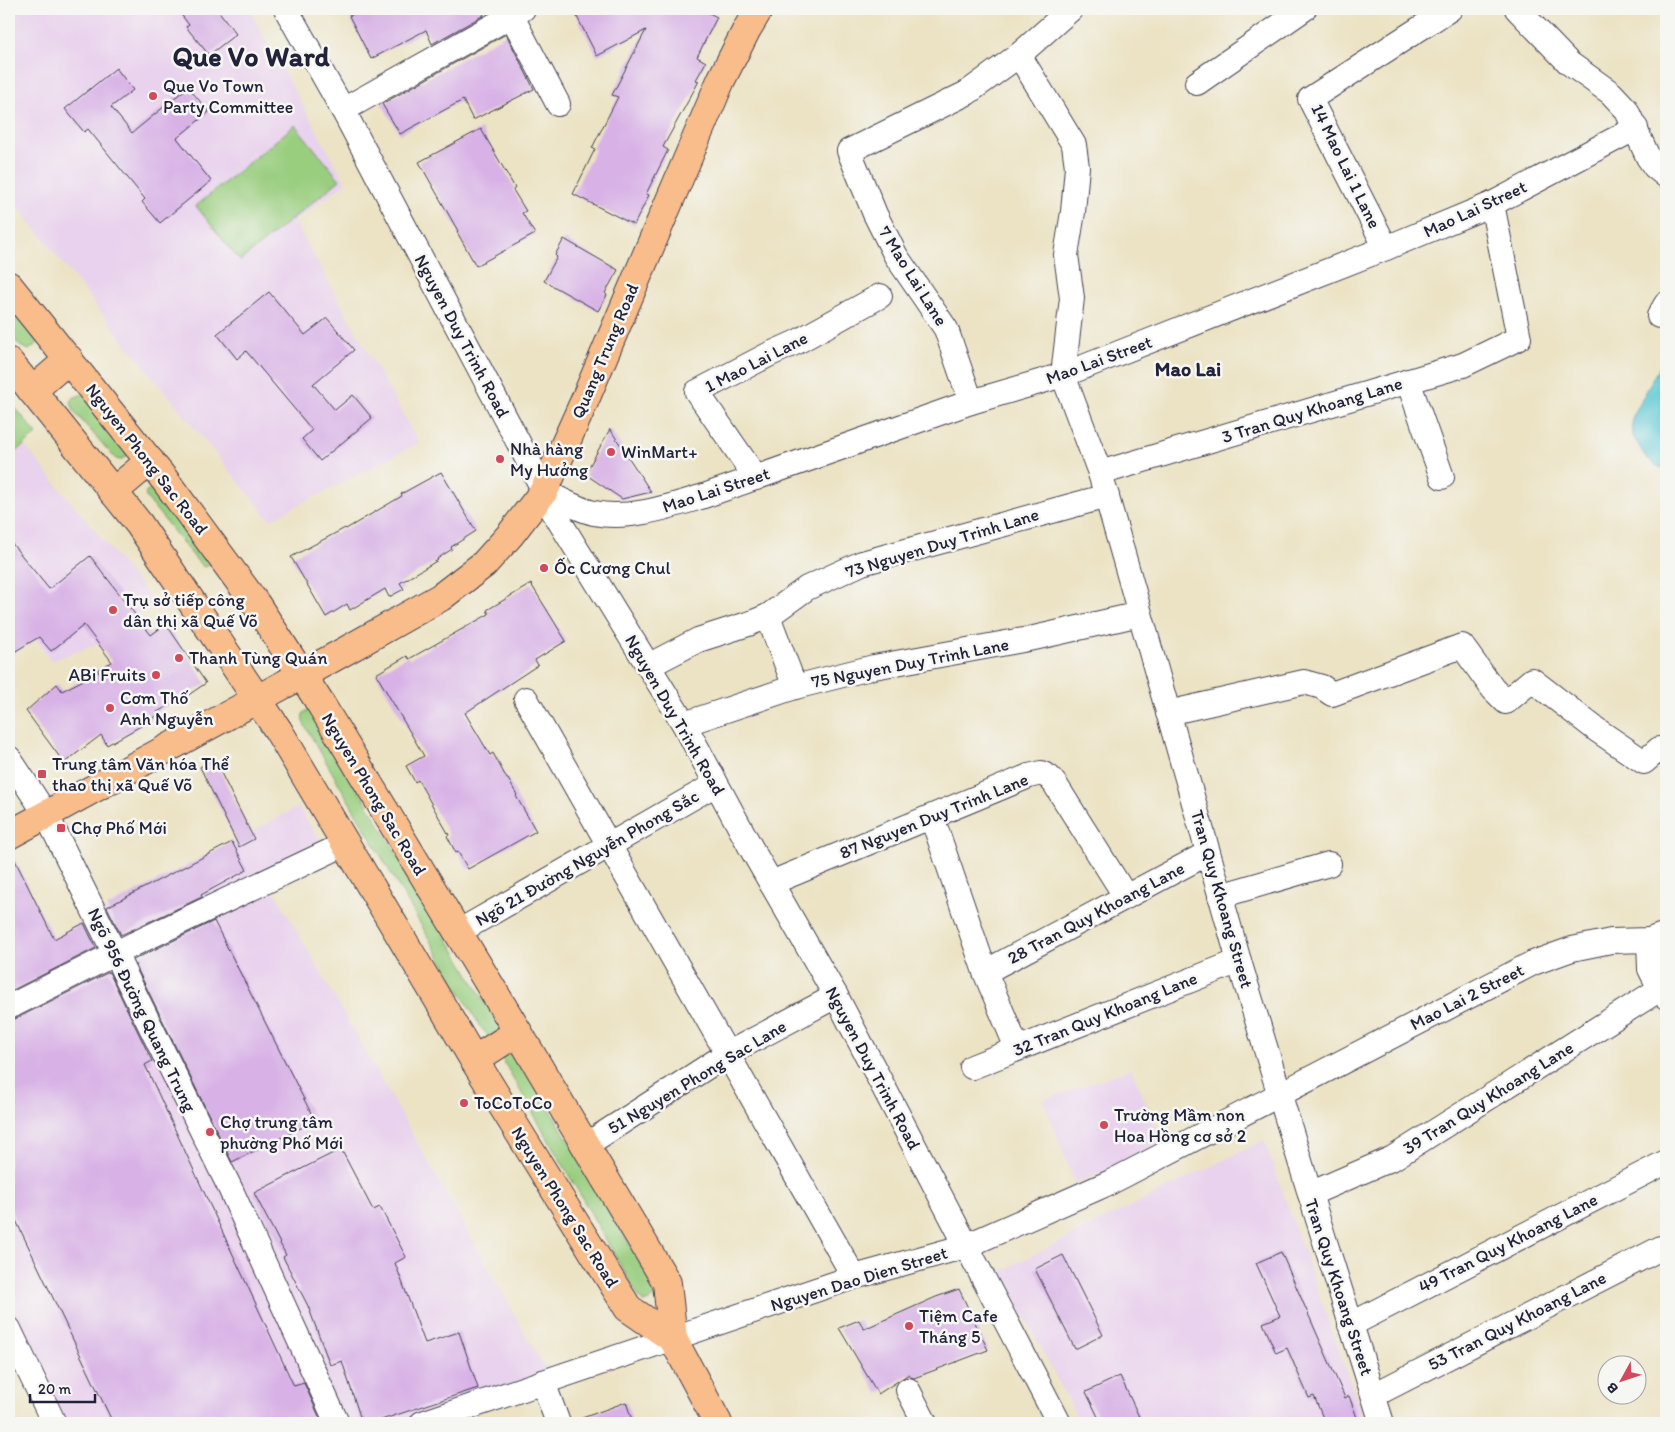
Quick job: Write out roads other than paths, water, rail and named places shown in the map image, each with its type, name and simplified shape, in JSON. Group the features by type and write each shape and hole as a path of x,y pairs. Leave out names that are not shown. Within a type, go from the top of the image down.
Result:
{"main road":[{"name":"Quang Trung Road","path":"9,835 441,597 484,564 510,535 544,491 584,402 721,80 759,9"},
{"name":"Nguyen Phong Sac Road","path":"9,286 150,461 256,604 320,703 586,1145 667,1284 673,1339 718,1423"},
{"path":"32,390 69,359"},
{"name":"Nguyen Phong Sac Road","path":"9,362 139,524 258,699 474,1060 628,1308 673,1339"},
{"path":"113,492 150,461"},
{"path":"474,1060 518,1032"}],"street":[{"name":"Nguyen Duy Trinh Road","path":"286,9 343,110 544,491 547,501 684,724 771,883 836,996 1059,1423"},
{"path":"1063,375 1072,298 1066,255 1073,212 1077,167 1074,145 1019,55 1071,9"},
{"path":"1197,82 1304,9"},
{"name":"14 Mao Lai 1 Lane","path":"1386,248 1310,99 1450,9"},
{"path":"1517,9 1569,63 1611,93 1626,109 1648,157 1666,176"},
{"path":"343,110 514,11 558,104"},
{"name":"7 Mao Lai Lane","path":"972,402 946,330 896,256 875,214 849,151 967,93 1019,55"},
{"name":"Mao Lai Street","path":"544,491 570,505 594,513 628,514 666,508 972,402 1063,375 1386,248 1492,204 1636,128"},
{"name":"3 Tran Quy Khoang Lane","path":"1100,473 1463,365 1519,338 1492,204"},
{"name":"1 Mao Lai Lane","path":"756,478 697,392 797,342 880,296"},
{"name":"Tran Quy Khoang Street","path":"1063,375 1100,473 1220,896 1310,1194 1382,1423"},
{"path":"1408,381 1442,477"},
{"name":"73 Nguyen Duy Trinh Lane","path":"648,666 698,640 768,616 807,588 862,563 1106,496"},
{"name":"75 Nguyen Duy Trinh Lane","path":"684,724 795,687 874,668 1034,638 1140,614"},
{"path":"768,616 795,687"},
{"path":"1168,713 1304,682 1322,687 1332,694 1462,646 1493,689 1506,702 1532,680 1597,730 1644,762 1659,749 1666,754"},
{"path":"526,698 854,1277"},
{"name":"Ngõ 956 Đường Quang Trung","path":"9,758 46,816 115,954 230,1188 337,1423"},
{"name":"87 Nguyen Duy Trinh Lane","path":"771,883 1029,776 1041,773 1055,784 1126,897"},
{"name":"Ngõ 21 Đường Nguyễn Phong Sắc","path":"458,932 716,784"},
{"path":"932,817 985,972 1018,1048"},
{"path":"9,1007 345,844"},
{"name":"28 Tran Quy Khoang Lane","path":"985,972 1208,853"},
{"path":"1220,896 1329,864"},
{"path":"1658,937 1650,969 1663,993"},
{"name":"Mao Lai 2 Street","path":"1280,1094 1533,963 1572,949 1611,940 1658,937"},
{"name":"32 Tran Quy Khoang Lane","path":"972,1067 1239,960"},
{"name":"39 Tran Quy Khoang Lane","path":"1310,1194 1394,1158 1663,993"},
{"name":"51 Nguyen Phong Sac Lane","path":"586,1145 727,1054 836,996"},
{"name":"Nguyen Dao Dien Street","path":"422,1423 854,1277 966,1246 1111,1182 1280,1094"},
{"name":"49 Tran Quy Khoang Lane","path":"1350,1324 1666,1162"},
{"name":"53 Tran Quy Khoang Lane","path":"1374,1395 1661,1248"},
{"path":"9,1329 54,1423"},
{"path":"543,1382 558,1423"},
{"path":"908,1390 925,1423"}],"water":[{"path":"1666,354 1666,466 1660,468 1645,456 1633,436 1632,418"}],"place":[{"name":"Que Vo Town Party Committee","path":"153,96"},
{"name":"WinMart+","path":"611,452"},
{"name":"Nhà hàng My Hưởng","path":"500,459"},
{"name":"Ốc Cương Chul","path":"544,568"},
{"name":"Trụ sở tiếp công dân thị xã Quế Võ","path":"113,610"},
{"name":"Thanh Tùng Quán","path":"179,658"},
{"name":"ABi Fruits","path":"156,675"},
{"name":"Cơm Thố Anh Nguyễn","path":"110,708"},
{"name":"Trung tâm Văn hóa Thể thao thị xã Quế Võ","path":"42,774"},
{"name":"Chợ Phố Mới","path":"61,828"},
{"name":"ToCoToCo","path":"464,1103"},
{"name":"Trường Mầm non Hoa Hồng cơ sở 2","path":"1104,1125"},
{"name":"Chợ trung tâm phường Phố Mới","path":"210,1132"},
{"name":"Tiệm Cafe Tháng 5","path":"909,1326"}],"district":[{"name":"Que Vo Ward","path":"251,56"},
{"name":"Mao Lai","path":"1188,369"}]}
